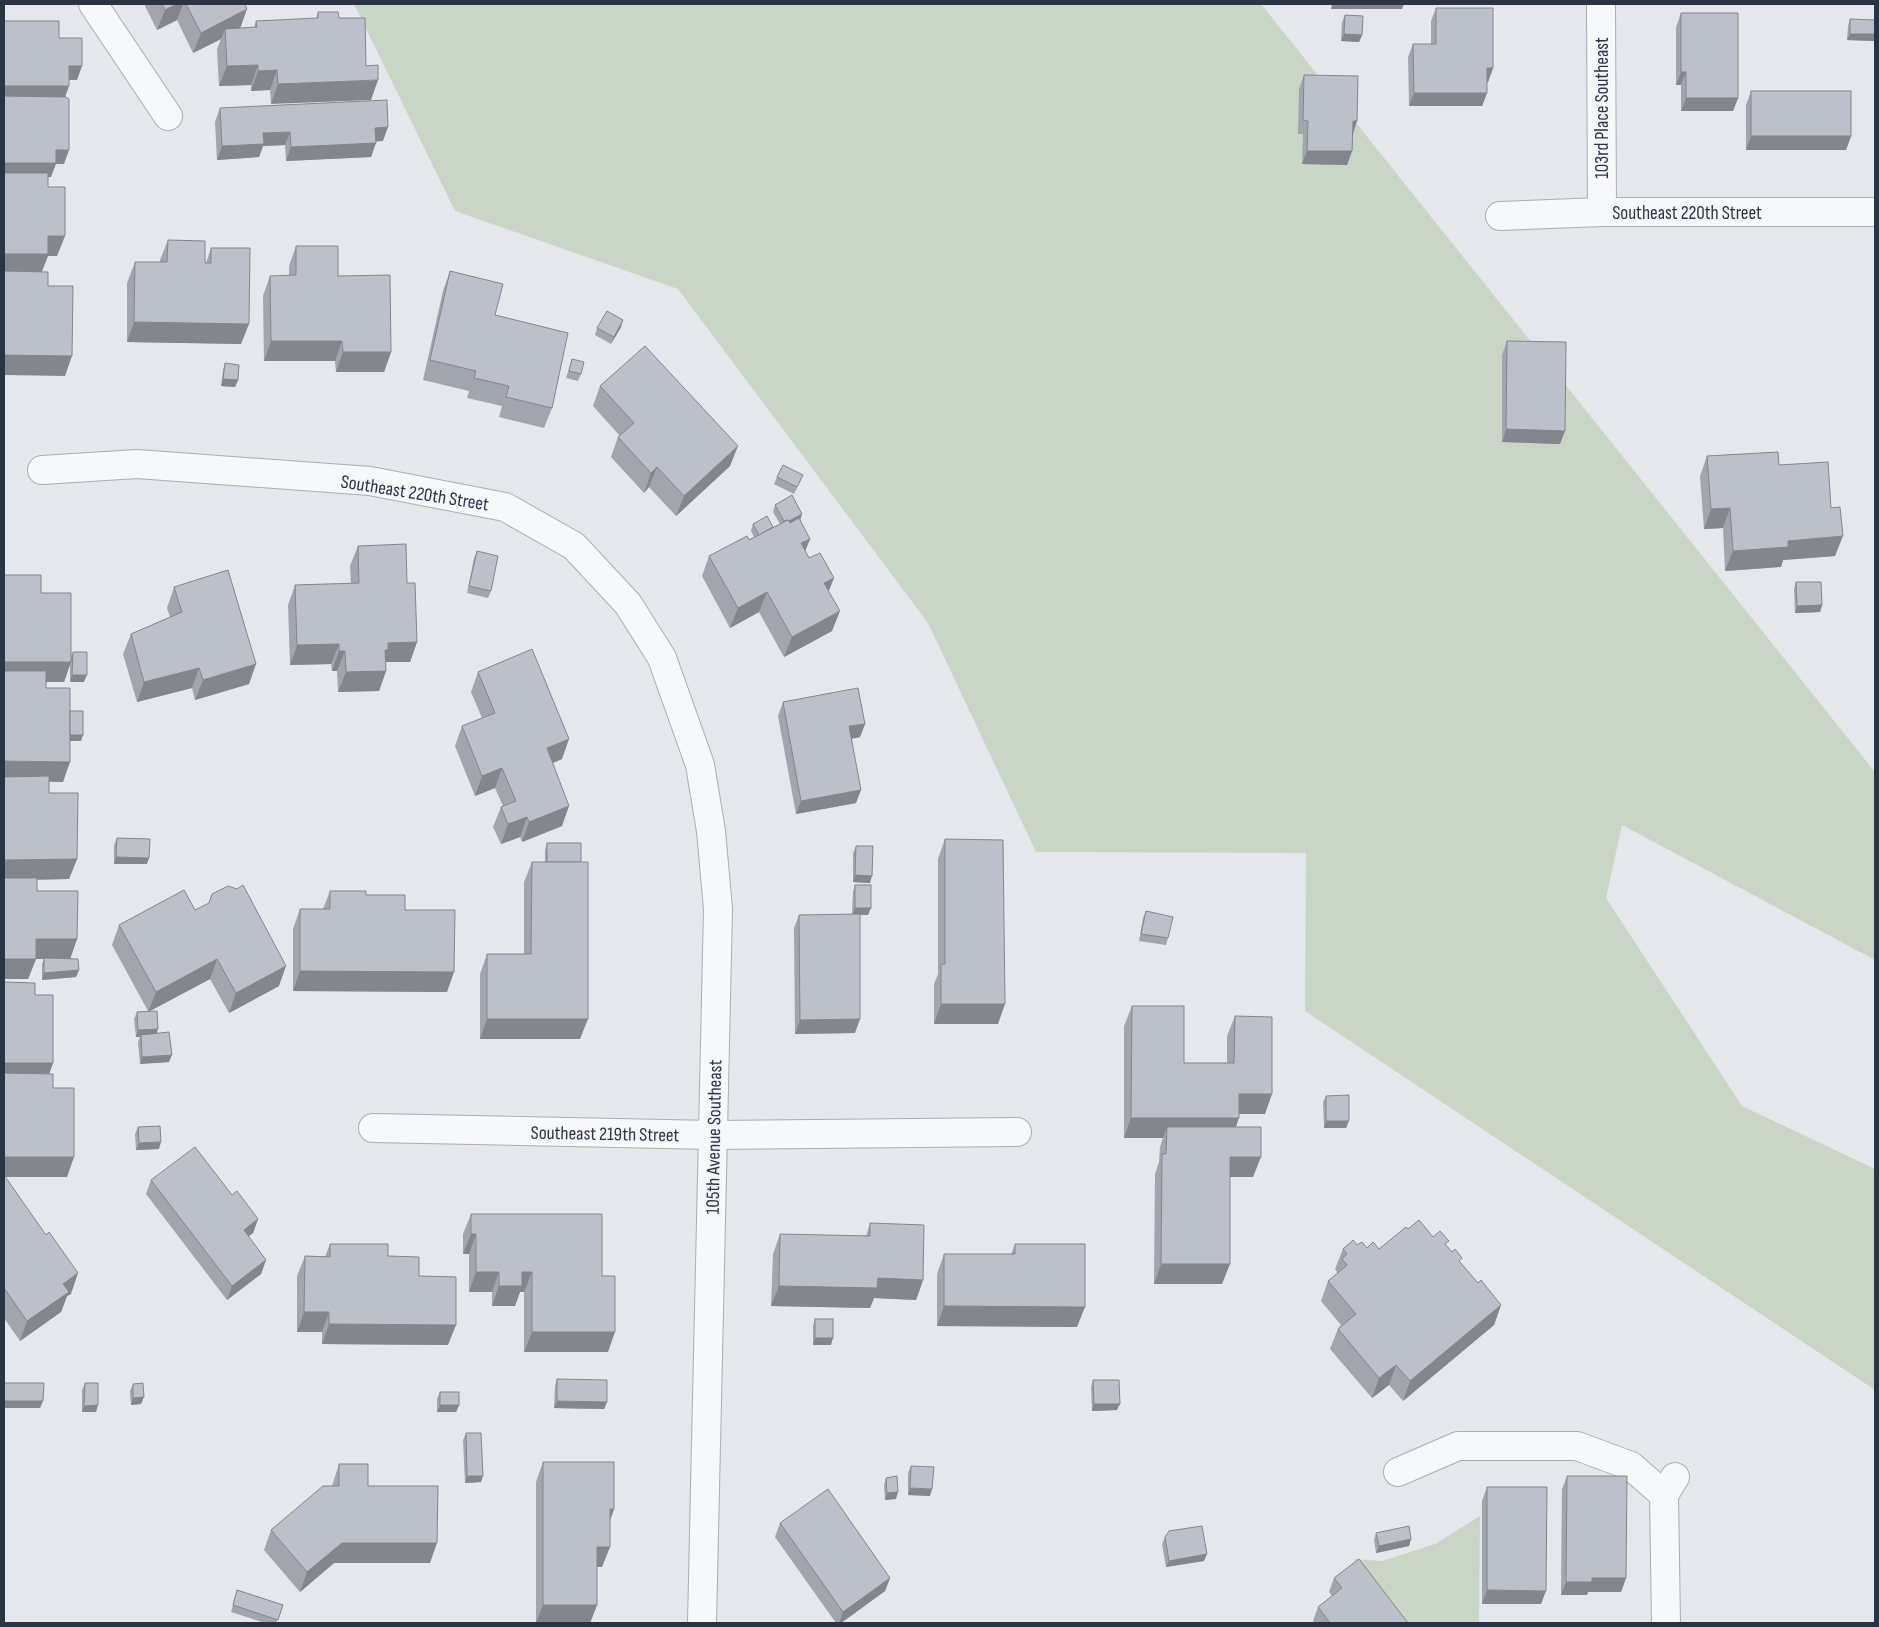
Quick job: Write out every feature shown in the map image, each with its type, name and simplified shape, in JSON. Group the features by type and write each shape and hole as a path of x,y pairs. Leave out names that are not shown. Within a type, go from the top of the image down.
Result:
{"street":[{"path":"93,4 168,116"},
{"name":"103rd Place Southeast","path":"1601,4 1602,212"},
{"name":"Southeast 220th Street","path":"1500,216 1602,212 1875,212"},
{"name":"Southeast 220th Street","path":"42,470 137,464 370,481 506,507 574,546 628,604 662,658"},
{"name":"105th Avenue Southeast","path":"662,658 700,764 711,831 718,909 702,1623"},
{"name":"Southeast 219th Street","path":"373,1128 713,1135 1017,1132"},
{"path":"1398,1472 1458,1446 1577,1446 1631,1466 1669,1486 1666,1623"}],"green space":[{"path":"354,4 1261,4 1875,772 1875,960 1622,825 1606,898 1742,1106 1875,1169 1875,1390 1305,1011 1306,853 1036,852 928,623 678,289 455,211"},
{"path":"1480,1516 1479,1623 1402,1623 1353,1559 1382,1561 1435,1544"}],"building":[{"path":"162,4 177,4 165,10"},
{"path":"186,4 245,4 247,9 201,33"},
{"path":"1436,8 1493,8 1493,68 1487,68 1487,93 1414,93 1413,44 1436,44"},
{"path":"318,12 338,12 339,18 365,18 366,66 378,65 378,80 278,84 277,70 258,71 258,65 227,66 225,29 257,27 256,21 318,18"},
{"path":"1681,13 1738,13 1738,98 1686,98 1686,72 1681,72"},
{"path":"1345,15 1363,16 1362,35 1344,34"},
{"path":"1850,19 1875,20 1875,34 1850,34"},
{"path":"4,21 59,21 59,38 82,38 82,66 69,66 69,86 4,86"},
{"path":"1304,75 1358,76 1357,121 1353,121 1352,151 1307,151 1308,121 1303,120"},
{"path":"1751,91 1851,91 1851,136 1751,136"},
{"path":"4,96 66,97 69,99 69,150 56,150 56,163 4,163"},
{"path":"387,100 388,127 375,128 376,143 291,147 290,132 263,133 264,144 222,146 220,108"},
{"path":"4,173 48,173 48,187 65,187 65,236 48,236 48,254 4,254"},
{"path":"168,240 205,241 205,263 211,263 211,248 250,248 249,324 134,322 135,262 167,262"},
{"path":"296,246 338,246 338,276 390,275 391,352 343,352 342,341 271,341 270,276 296,275"},
{"path":"4,271 48,272 48,286 73,286 72,356 4,355"},
{"path":"450,271 503,284 495,315 568,333 552,408 506,397 509,386 474,378 476,371 430,360"},
{"path":"607,311 623,320 614,337 597,328"},
{"path":"1507,341 1566,342 1565,431 1506,429"},
{"path":"645,346 738,446 684,496 657,467 651,473 618,437 634,423 600,386"},
{"path":"572,359 584,362 581,374 569,371"},
{"path":"225,363 239,365 238,380 223,379"},
{"path":"1778,452 1779,465 1828,462 1831,508 1840,507 1843,536 1788,541 1788,547 1733,551 1730,508 1711,509 1707,456"},
{"path":"783,465 803,475 797,487 777,477"},
{"path":"792,495 802,514 789,521 784,521 775,505"},
{"path":"767,516 773,527 759,535 753,524"},
{"path":"799,518 810,539 801,543 809,558 820,553 834,578 824,583 840,611 792,637 767,592 738,608 709,556 747,536 749,540 788,520 790,523"},
{"path":"406,544 407,583 415,583 417,642 388,643 388,650 385,650 386,671 346,672 345,651 339,651 339,644 297,645 295,585 359,583 358,546"},
{"path":"477,551 498,556 491,591 469,586"},
{"path":"228,570 256,664 203,680 199,668 144,682 131,634 182,612 174,587"},
{"path":"4,575 41,575 41,593 71,593 71,662 4,662"},
{"path":"1796,582 1821,582 1822,605 1797,606"},
{"path":"532,649 569,739 547,748 569,806 529,822 527,817 508,824 501,807 516,801 502,768 482,776 462,726 495,713 478,672"},
{"path":"73,652 87,652 87,675 72,675"},
{"path":"4,671 46,671 46,688 70,688 70,762 4,761"},
{"path":"858,688 865,724 849,726 861,790 801,801 783,702"},
{"path":"70,711 83,711 83,735 70,735"},
{"path":"49,776 49,793 78,793 77,859 4,860 4,777"},
{"path":"117,838 150,839 149,858 116,857"},
{"path":"945,839 1003,840 1005,1004 941,1004 941,964 945,964"},
{"path":"547,843 581,843 581,862 547,862"},
{"path":"856,846 873,846 872,876 855,875"},
{"path":"532,862 588,862 588,1019 487,1019 487,954 531,954"},
{"path":"4,878 37,878 37,891 78,891 77,939 36,939 36,959 4,959"},
{"path":"243,885 286,966 236,993 217,959 156,992 119,925 184,890 195,910 209,903 212,894 228,886 237,889"},
{"path":"855,885 871,885 871,908 855,908"},
{"path":"330,891 366,891 366,895 405,895 405,910 455,910 454,972 300,971 300,909 330,909"},
{"path":"1146,911 1173,917 1168,938 1141,934"},
{"path":"860,914 860,1019 800,1020 799,915"},
{"path":"44,958 78,959 79,970 44,973"},
{"path":"4,982 35,983 35,995 53,995 53,1063 4,1063"},
{"path":"1132,1006 1184,1006 1184,1063 1234,1063 1235,1016 1272,1017 1272,1094 1239,1094 1239,1118 1131,1118"},
{"path":"157,1011 158,1029 138,1030 137,1012"},
{"path":"169,1032 172,1055 142,1057 141,1035"},
{"path":"4,1073 53,1074 53,1088 74,1088 74,1157 4,1157"},
{"path":"1349,1095 1349,1121 1326,1121 1326,1096"},
{"path":"160,1126 161,1142 139,1143 138,1127"},
{"path":"1167,1127 1261,1127 1261,1157 1230,1157 1230,1264 1161,1264 1162,1154 1166,1154"},
{"path":"195,1147 232,1195 237,1191 258,1219 244,1230 266,1260 232,1286 151,1180"},
{"path":"4,1175 46,1235 49,1232 78,1273 63,1284 69,1292 27,1321 4,1288"},
{"path":"471,1214 602,1214 602,1276 615,1276 615,1332 532,1332 532,1272 522,1272 522,1286 499,1286 499,1272 476,1272 476,1234 471,1234"},
{"path":"1419,1220 1433,1237 1440,1231 1449,1241 1445,1244 1452,1252 1455,1249 1462,1258 1459,1261 1478,1283 1481,1280 1501,1305 1410,1381 1396,1365 1379,1378 1338,1329 1356,1314 1328,1281 1347,1265 1342,1259 1347,1254 1343,1249 1353,1240 1357,1245 1362,1242 1367,1248 1373,1242 1379,1249 1406,1227 1408,1229"},
{"path":"870,1223 924,1225 923,1280 878,1278 877,1288 779,1286 780,1234 870,1236"},
{"path":"330,1244 388,1244 388,1256 419,1257 419,1276 456,1277 456,1325 329,1324 329,1312 304,1312 305,1256 330,1257"},
{"path":"1015,1244 1085,1244 1085,1307 944,1306 944,1254 1015,1254"},
{"path":"815,1319 833,1319 833,1338 815,1338"},
{"path":"557,1379 607,1380 607,1402 557,1401"},
{"path":"1093,1380 1119,1380 1120,1404 1094,1404"},
{"path":"4,1383 44,1383 43,1401 4,1401"},
{"path":"85,1383 98,1383 98,1405 84,1406"},
{"path":"143,1383 144,1397 133,1398 133,1384"},
{"path":"440,1392 459,1392 459,1405 440,1405"},
{"path":"466,1433 481,1433 483,1476 467,1476"},
{"path":"543,1462 614,1462 614,1509 610,1509 610,1547 597,1547 597,1605 543,1605"},
{"path":"339,1464 368,1464 368,1486 438,1486 437,1543 342,1543 307,1572 271,1530 323,1486 339,1486"},
{"path":"911,1466 934,1467 932,1489 910,1488"},
{"path":"897,1476 898,1492 887,1493 886,1478"},
{"path":"1567,1476 1627,1476 1626,1578 1592,1578 1592,1582 1566,1582"},
{"path":"1487,1487 1547,1487 1546,1591 1487,1590"},
{"path":"828,1489 890,1578 843,1612 780,1523"},
{"path":"1202,1526 1207,1554 1169,1561 1165,1537 1169,1531"},
{"path":"1409,1526 1411,1539 1379,1546 1376,1533"},
{"path":"1359,1559 1408,1623 1330,1623 1318,1607 1342,1588 1334,1578"},
{"path":"237,1590 283,1605 278,1620 233,1605"}]}
